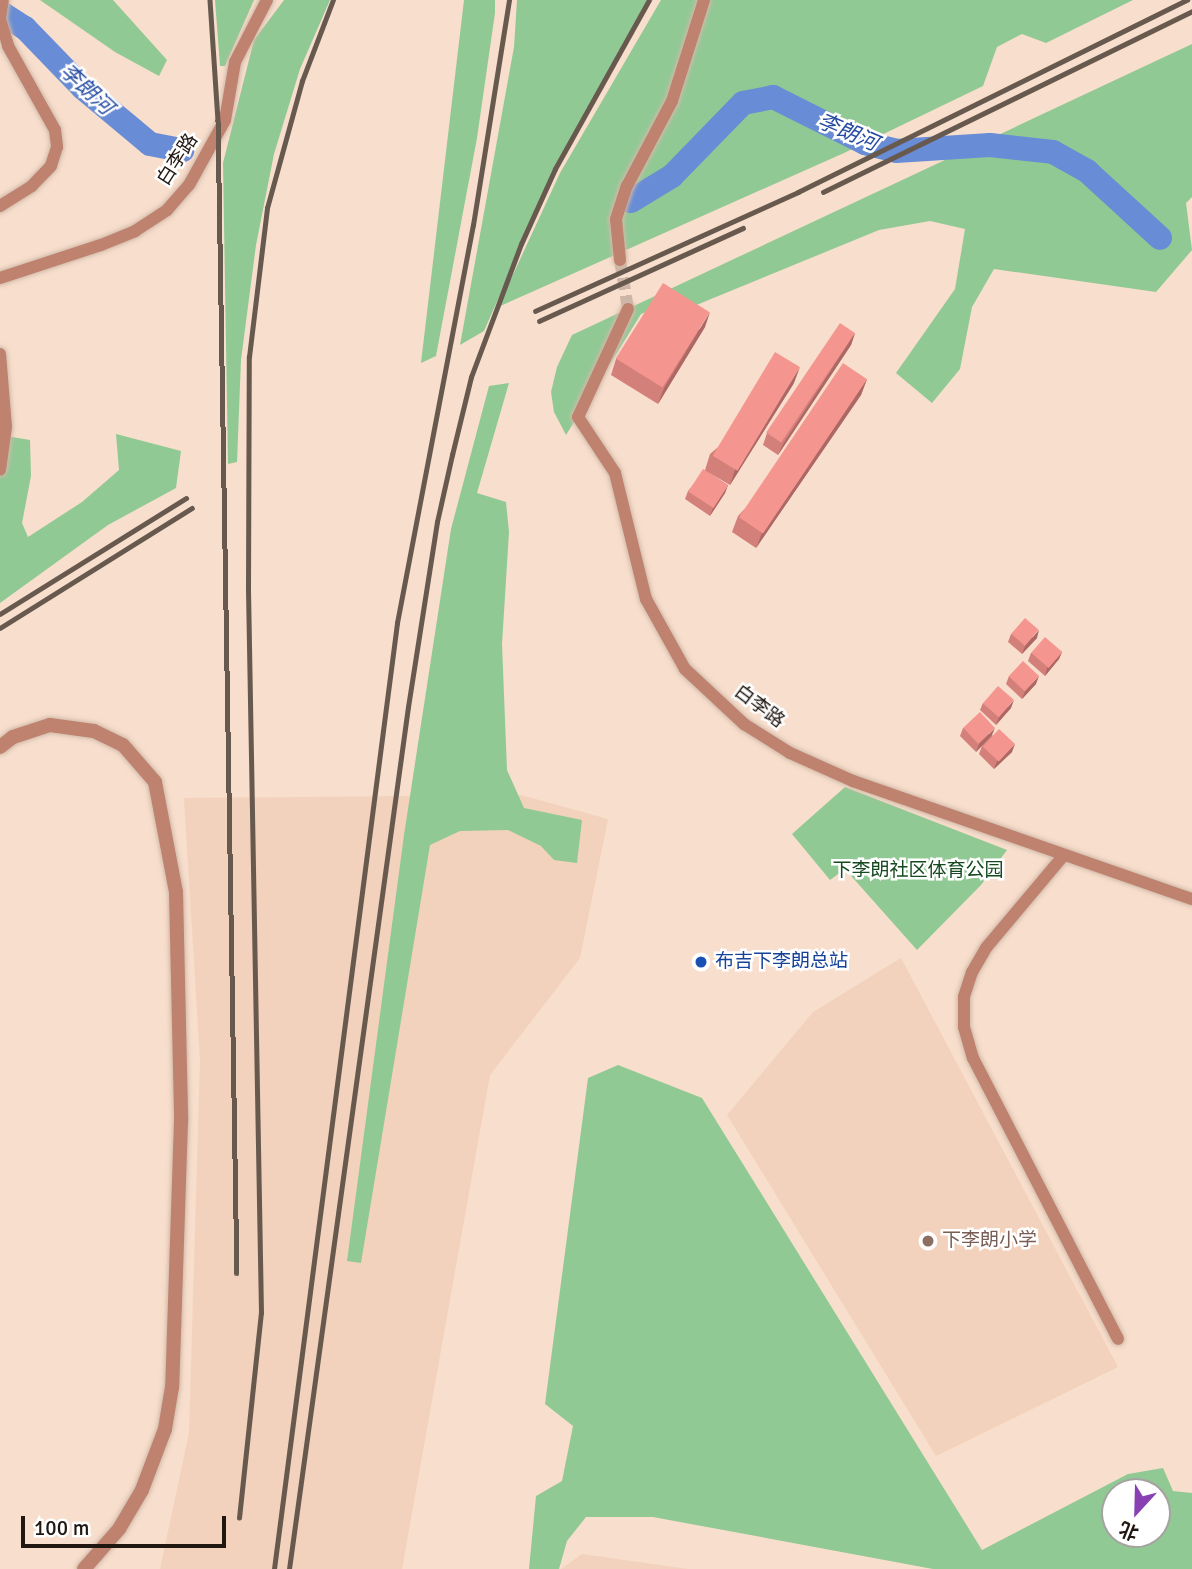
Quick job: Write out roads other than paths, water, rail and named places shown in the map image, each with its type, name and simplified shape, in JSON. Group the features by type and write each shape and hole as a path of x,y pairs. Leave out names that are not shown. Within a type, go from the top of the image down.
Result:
{"street":[{"path":"0,206 51,166 57,147 55,130 8,46 0,18 4,0"},
{"name":"白李路","path":"0,278 102,245 135,231 167,210 189,185 225,120 235,62 267,0"},
{"path":"620,260 617,219 627,186 672,101 704,0"},
{"name":"白李路","path":"628,309 578,417 615,473 646,599 685,669 744,724 790,753 853,781 1192,900"},
{"path":"0,354 6,426 0,470"},
{"path":"0,747 13,737 50,725 94,731 123,745 155,782 176,892 181,1121 172,1387 165,1429 142,1490 119,1529 84,1569"},
{"path":"1065,855 986,948 964,997 964,1027 973,1058 1118,1339"}],"waterway":[{"name":"李朗河","path":"0,12 25,28 83,88 150,144 182,150"},
{"name":"李朗河","path":"631,201 672,176 743,103 773,97 865,143 896,151 990,145 1053,152 1087,171 1160,238"}],"tunnel":[{"path":"620,260 628,309"}],"railway":[{"path":"210,0 218,121 237,1273"},
{"path":"239,1518 261,1313 248,588 249,357 267,208 302,81 333,0"},
{"path":"274,1569 397,623 473,225 509,0"},
{"path":"289,1569 408,707 437,522 452,455 471,377 521,244 555,169 649,0"},
{"path":"535,311 798,192 1187,0"},
{"path":"823,192 1192,11"},
{"path":"539,321 743,228"},
{"path":"0,614 186,498"},
{"path":"0,628 192,508"}],"place":[{"name":"布吉下李朗总站","path":"701,962"},
{"name":"下李朗小学","path":"928,1241"}],"park label":[{"name":"下李朗社区体育公园","path":"918,871"}]}
